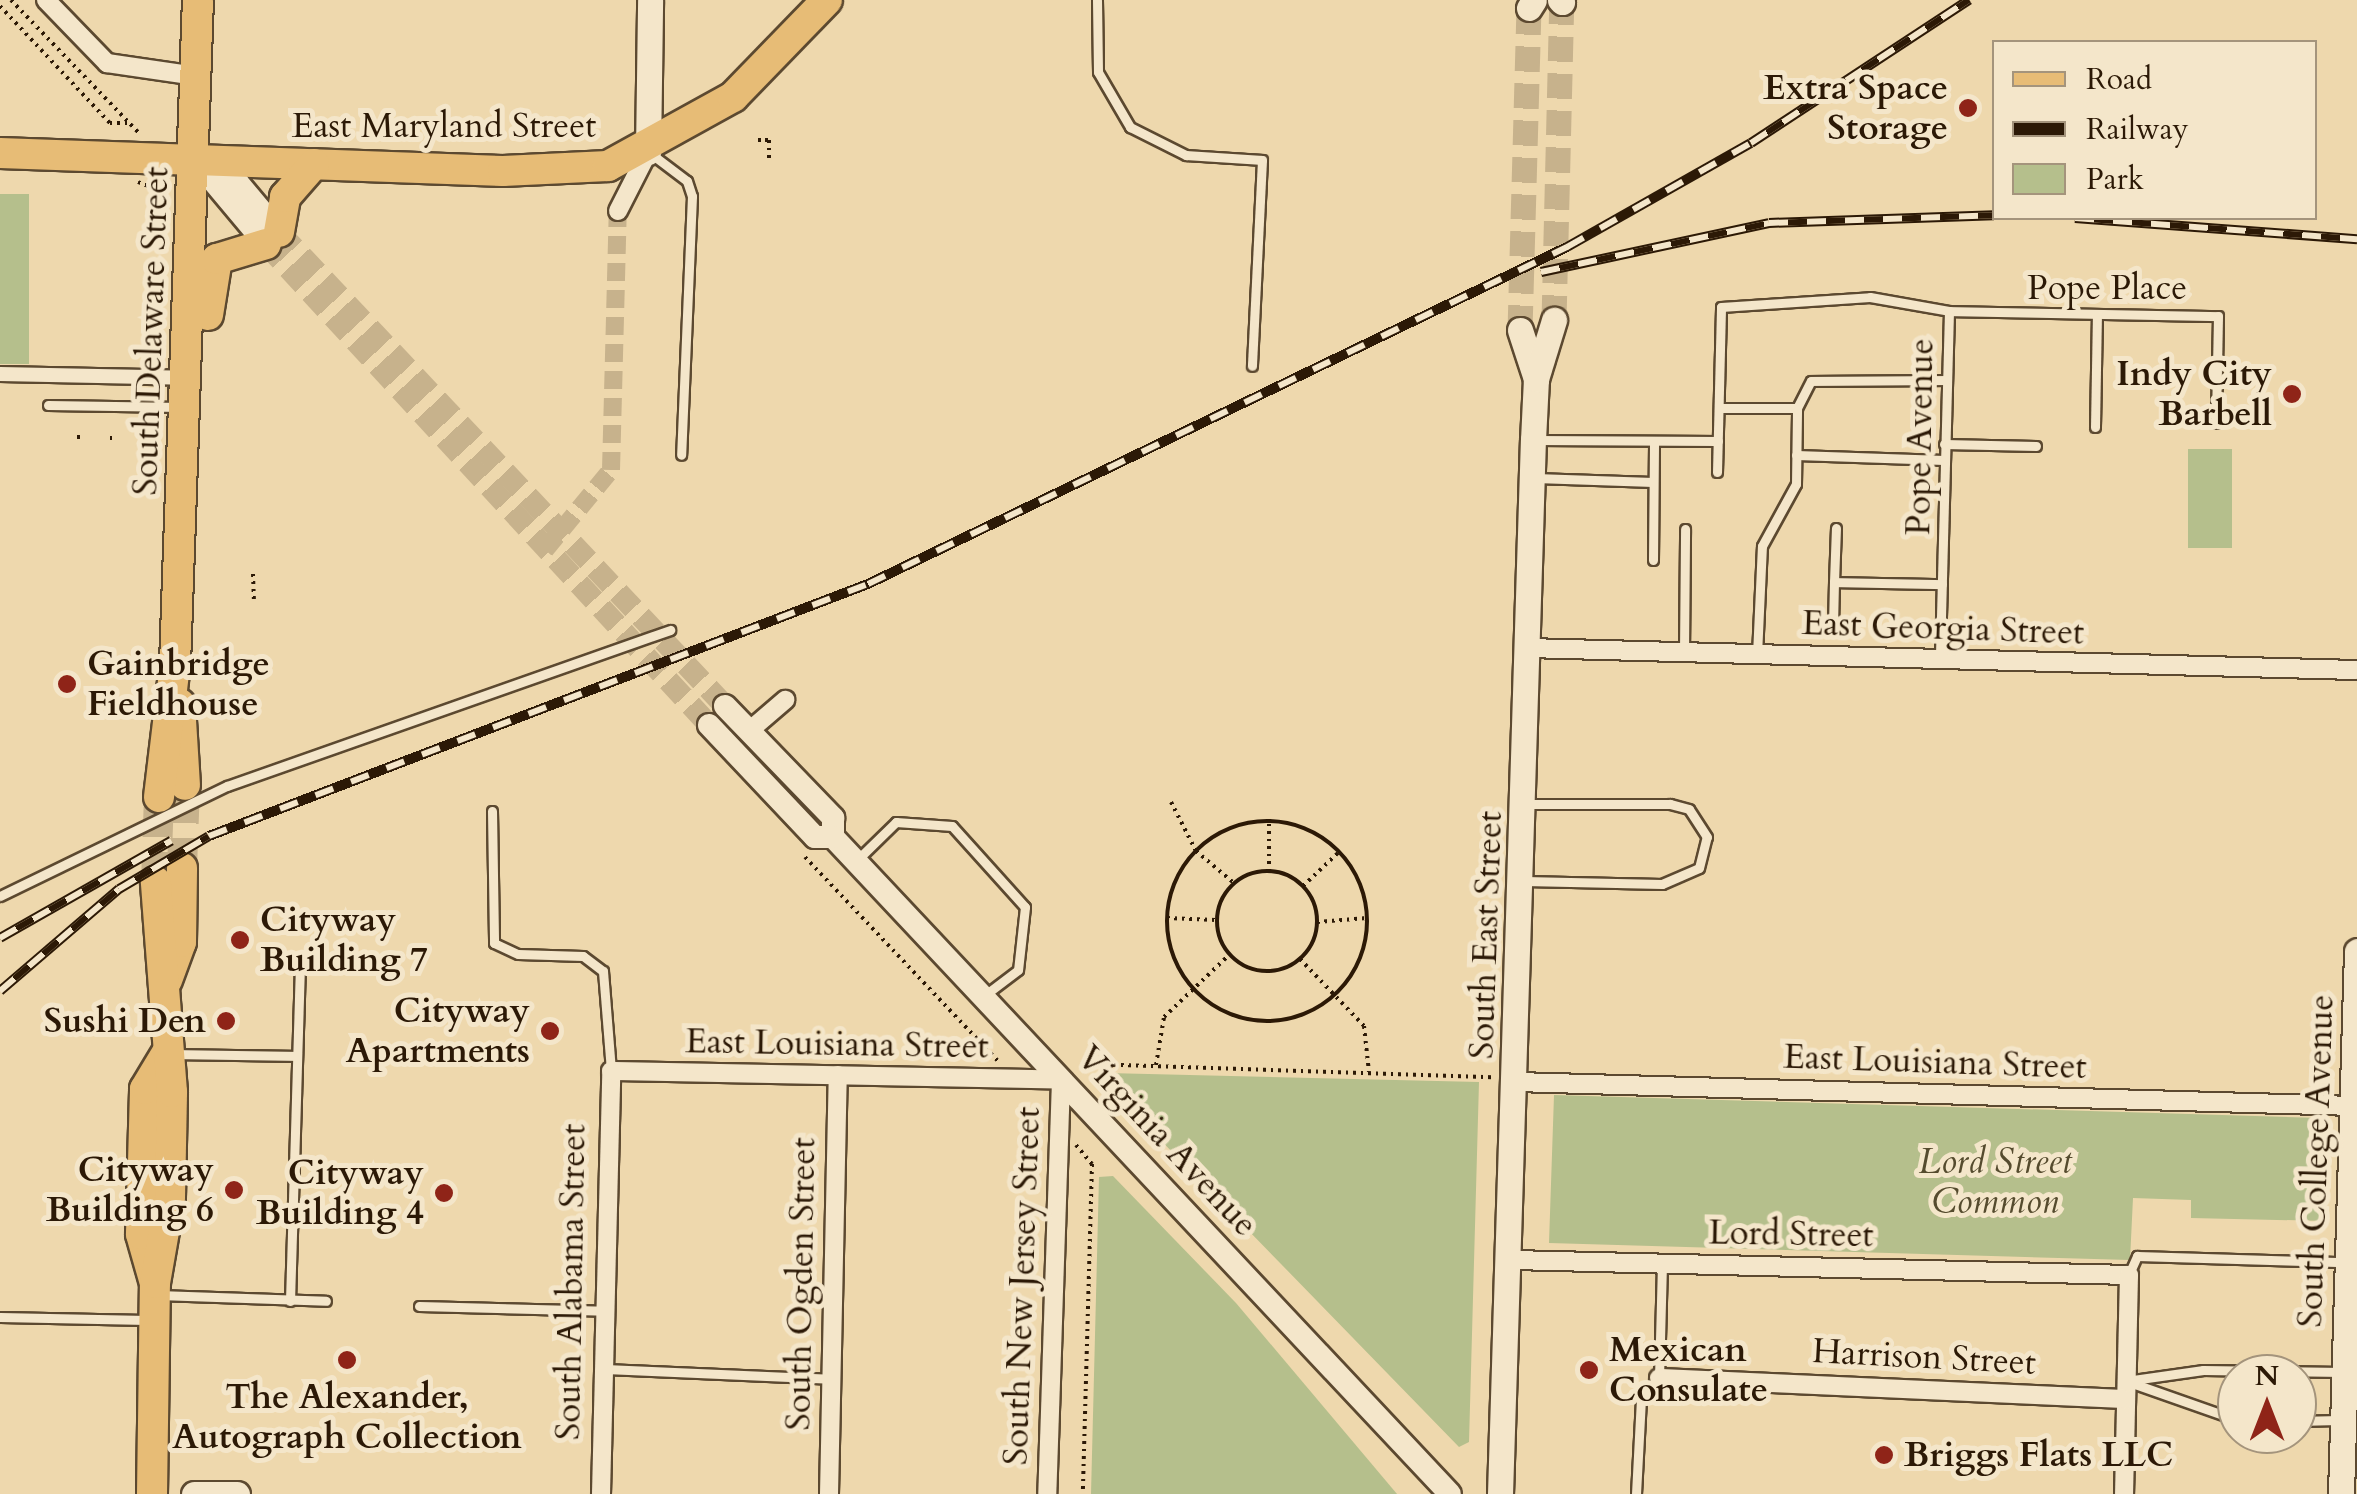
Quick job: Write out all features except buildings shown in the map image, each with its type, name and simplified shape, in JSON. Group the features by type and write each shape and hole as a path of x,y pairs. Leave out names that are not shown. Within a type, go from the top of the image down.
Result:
{"main road":[{"name":"South Delaware Street","path":"172,791 198,0"},
{"path":"647,162 650,0"},
{"path":"760,75 802,0"},
{"name":"East Maryland Street","path":"0,154 539,171 647,162 760,75 827,0"},
{"path":"183,460 212,268 234,250 272,238 285,197 314,164"},
{"name":"South East Street","path":"1500,1494 1524,881 1533,440 1536,379 1554,320"},
{"name":"South East Street","path":"1520,330 1536,379"},
{"path":"152,1494 155,1300 170,1197 167,980 181,942 169,875"},
{"name":"South College Avenue","path":"2341,1494 2349,1455 2343,1420 2352,1301 2348,1262 2357,951"},
{"path":"194,1494 238,1494"}],"street":[{"path":"46,0 116,67 196,76"},
{"path":"195,159 238,182 272,238"},
{"path":"618,212 647,162"},
{"path":"0,374 186,393"},
{"name":"East Georgia Street","path":"1527,648 2357,670"},
{"path":"749,730 784,700"},
{"name":"Virginia Avenue","path":"725,706 833,818 833,837 1450,1494"},
{"name":"Virginia Avenue","path":"709,725 815,837 833,837"},
{"name":"East Louisiana Street","path":"611,1070 1061,1080"},
{"name":"South Alabama Street","path":"601,1494 611,1070"},
{"name":"South Ogden Street","path":"829,1494 838,1075"},
{"name":"South New Jersey Street","path":"1048,1494 1061,1080"},
{"name":"East Louisiana Street","path":"1516,1082 2352,1106"},
{"name":"Lord Street","path":"1512,1260 2128,1275"},
{"path":"2124,1494 2128,1275"},
{"name":"Harrison Street","path":"1659,1378 2126,1390"}],"lane":[{"path":"1097,0 1098,72 1130,127 1186,155 1262,160 1252,366"},
{"path":"647,162 687,181 692,196 686,423 681,456"},
{"name":"Pope Avenue","path":"1718,472 1722,307 1870,298 1950,311 1940,660"},
{"name":"Pope Place","path":"1950,311 2218,316 2216,423"},
{"path":"2095,426 2097,315"},
{"path":"1757,655 1762,546 1796,484 1797,408 1811,381 1946,380"},
{"path":"48,405 186,393"},
{"path":"1720,408 1797,408"},
{"path":"1533,440 1718,441"},
{"path":"1653,560 1654,441"},
{"path":"1944,444 2036,446"},
{"path":"1796,455 1944,460"},
{"path":"1532,478 1653,482"},
{"path":"1833,626 1836,528"},
{"path":"1684,653 1685,529"},
{"path":"1834,582 1942,584"},
{"path":"0,896 227,786 670,630"},
{"path":"1524,881 1662,884 1699,868 1707,837 1689,809 1670,804 1525,804"},
{"path":"492,811 494,943 518,954 584,956 603,971 611,1070"},
{"path":"856,861 896,822 952,826 1025,907 1018,970 983,996"},
{"path":"290,1301 300,966"},
{"path":"166,1054 297,1056"},
{"path":"2128,1275 2137,1256 2348,1262"},
{"path":"1636,1494 1641,1399 1659,1378 1662,1264"},
{"path":"0,1317 155,1300 326,1302"},
{"path":"419,1306 605,1312"},
{"path":"604,1370 832,1380"},
{"path":"2126,1390 2203,1370 2344,1372"},
{"path":"2126,1390 2217,1415"},
{"path":"2317,1421 2343,1420"}],"path":[{"path":"0,6 110,123 130,123 11,0"},
{"path":"758,140 770,140 769,162"},
{"path":"138,178 138,189 161,197 160,218 170,219"},
{"path":"253,574 254,601"},
{"path":"1172,802 1172,819 1196,851 1234,883"},
{"path":"1268,871 1269,822"},
{"path":"1269,822 1314,833 1339,852 1367,918 1359,960 1335,994 1270,1020 1228,1013 1194,989 1175,961 1167,918 1175,882 1196,851 1222,832 1269,822"},
{"path":"1303,886 1339,852"},
{"path":"818,870 1015,1081"},
{"path":"1268,871 1303,886 1317,922 1300,959 1264,972 1229,955 1216,920 1234,883 1268,871"},
{"path":"1167,918 1216,920"},
{"path":"1317,922 1367,918"},
{"path":"1156,1065 1164,1017 1229,955"},
{"path":"1300,959 1364,1026 1369,1072"},
{"path":"1091,1064 1369,1072 1516,1082"},
{"path":"1058,1128 1092,1164 1083,1494"}],"green space":[{"path":"0,194 29,194 29,364 0,364"},
{"path":"2188,449 2232,449 2232,548 2188,548"},
{"path":"1107,1073 1479,1082 1469,1442 1459,1447 1142,1121 1148,1112"},
{"name":"Lord Street Common","path":"1554,1095 2321,1118 2328,1134 2326,1221 2191,1218 2191,1200 2133,1198 2130,1260 1549,1243"},
{"path":"1113,1176 1236,1303 1397,1494 1091,1494 1099,1177"}],"tunnel":[{"path":"1554,320 1562,2"},
{"path":"1520,330 1529,8"},
{"path":"545,550 611,470 618,211"},
{"path":"279,232 725,706"},
{"path":"266,244 709,725"},
{"path":"182,868 185,785"},
{"path":"156,882 159,797"}],"railway":[{"path":"0,991 119,889 209,836 868,584 1567,247 1751,143 1969,0"},
{"path":"1541,272 1769,223 1992,215"},
{"path":"2102,220 2357,239"},
{"path":"0,938 171,841"}],"place":[{"name":"Extra Space Storage","path":"1968,108"},
{"name":"Indy City Barbell","path":"2292,394"},
{"name":"Gainbridge Fieldhouse","path":"67,684"},
{"name":"Cityway Building 7","path":"240,940"},
{"name":"Sushi Den","path":"226,1021"},
{"name":"Cityway Apartments","path":"550,1031"},
{"name":"Cityway Building 6","path":"234,1190"},
{"name":"Cityway Building 4","path":"444,1193"},
{"name":"The Alexander, Autograph Collection","path":"347,1360"},
{"name":"Mexican Consulate","path":"1589,1370"},
{"name":"Briggs Flats LLC","path":"1884,1455"}]}
